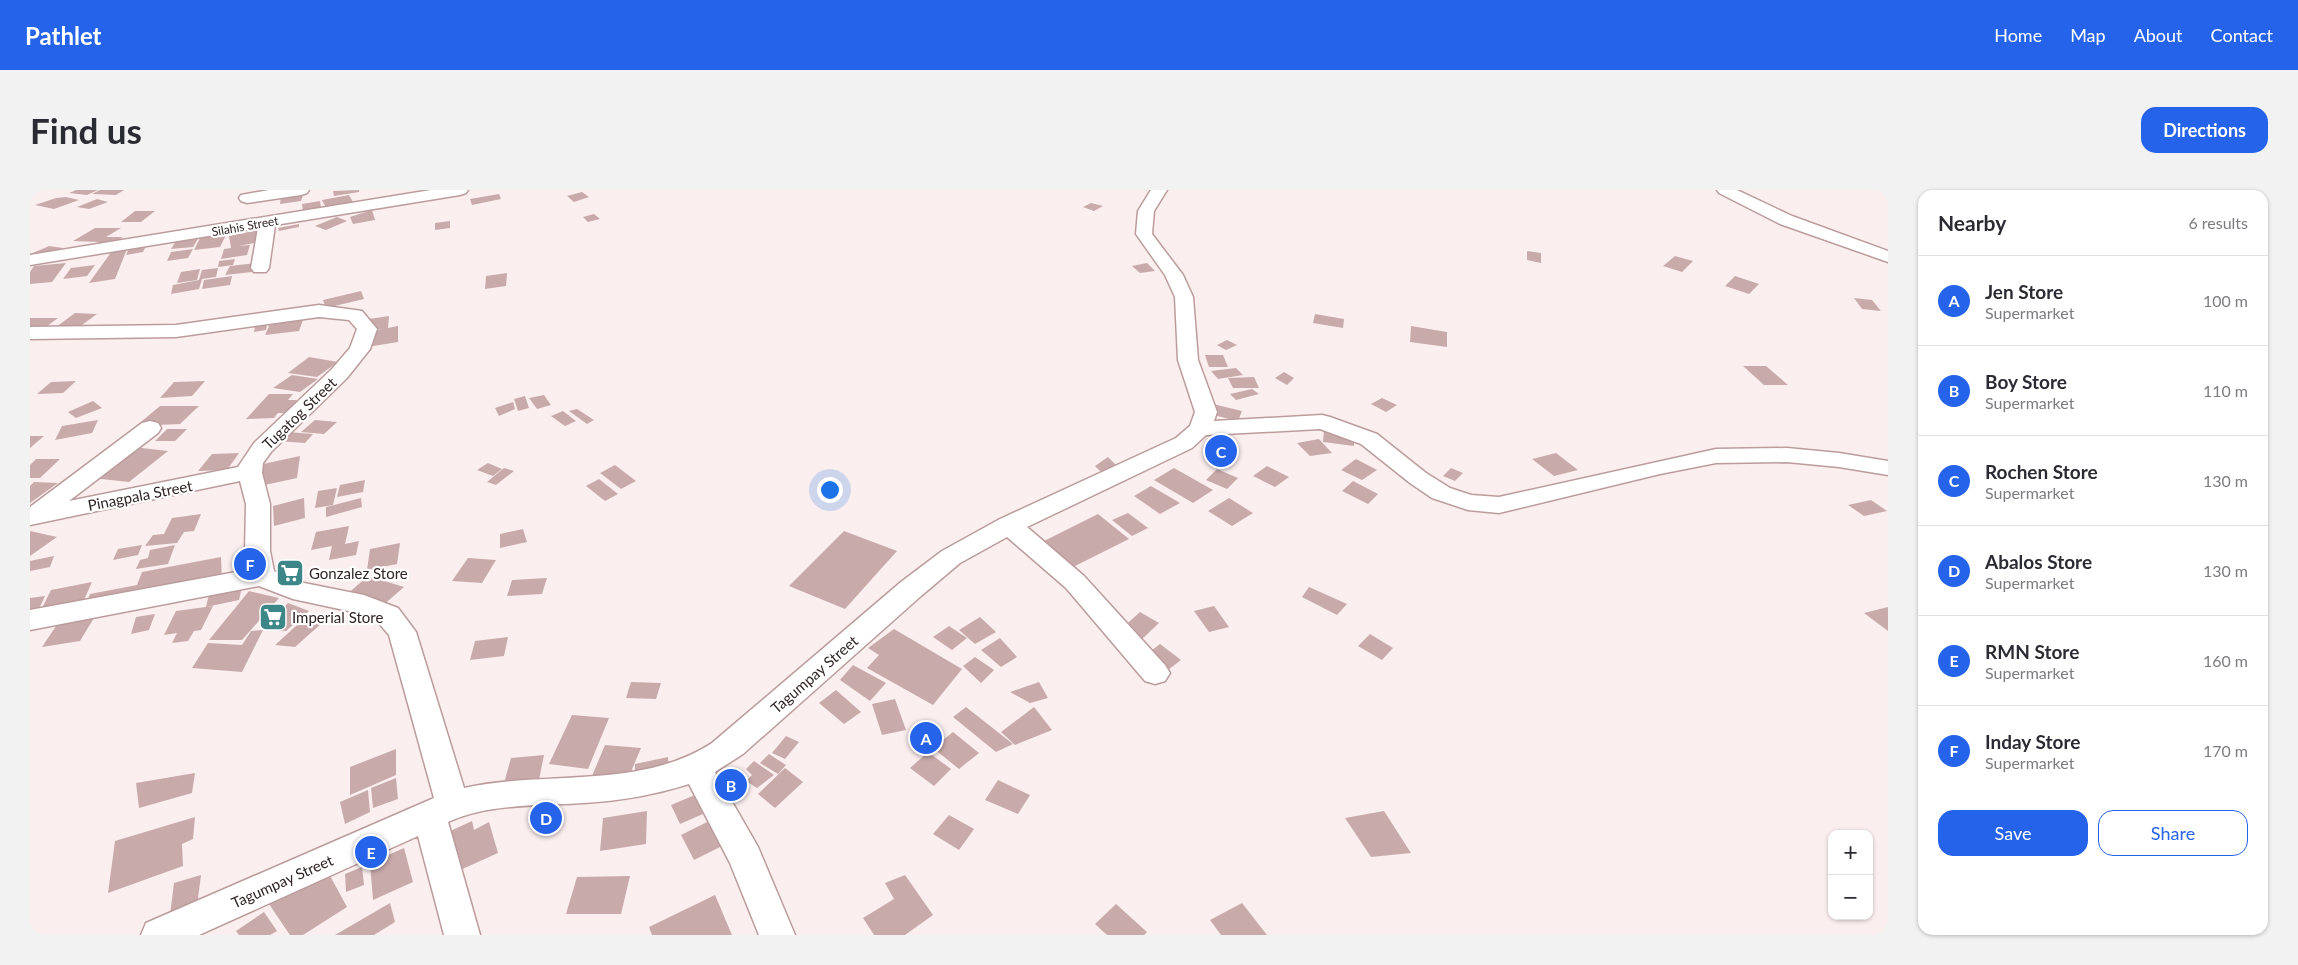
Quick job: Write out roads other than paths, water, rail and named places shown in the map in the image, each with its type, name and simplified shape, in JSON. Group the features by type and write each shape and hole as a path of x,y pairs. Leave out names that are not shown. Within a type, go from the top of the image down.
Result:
{"street":[{"path":"247,198 301,190"},
{"name":"Silahis Street","path":"30,260 267,222 372,197 460,190"},
{"path":"1725,190 1786,220 1888,257"},
{"path":"1164,191 1146,211 1144,234 1174,275 1184,297 1188,360 1206,412 1200,429 1322,422 1369,439 1418,478 1441,493 1468,502 1499,505 1660,467 1716,456 1787,455 1839,460 1888,468"},
{"path":"260,268 267,222"},
{"name":"Tugatog Street","path":"30,333 136,333 176,330 319,311 339,311 360,317 366,323 366,341 356,357 330,384 280,429 256,455 251,463 250,472"},
{"path":"32,516 150,428"},
{"name":"Tagumpay Street","path":"159,935 441,811 479,797 510,793 604,789 660,779 696,767 715,758 951,557 1009,525 1156,458 1184,443 1200,429"},
{"path":"250,472 258,506 258,558 262,576"},
{"name":"Pinagpala Street","path":"32,516 250,472"},
{"path":"1009,525 1076,582 1155,673"},
{"path":"30,620 262,576 293,590 364,605 388,615 402,632 441,811 462,935"},
{"path":"696,767 746,858 777,935"}],"place":[{"name":"Rochen Store","path":"1221,451"},
{"name":"Inday Store","path":"250,564"},
{"name":"Gonzalez Store","path":"290,573"},
{"name":"Imperial Store","path":"273,617"},
{"name":"Jen Store","path":"926,738"},
{"name":"Boy Store","path":"731,785"},
{"name":"Abalos Store","path":"546,818"},
{"name":"RMN Store","path":"371,852"}]}
